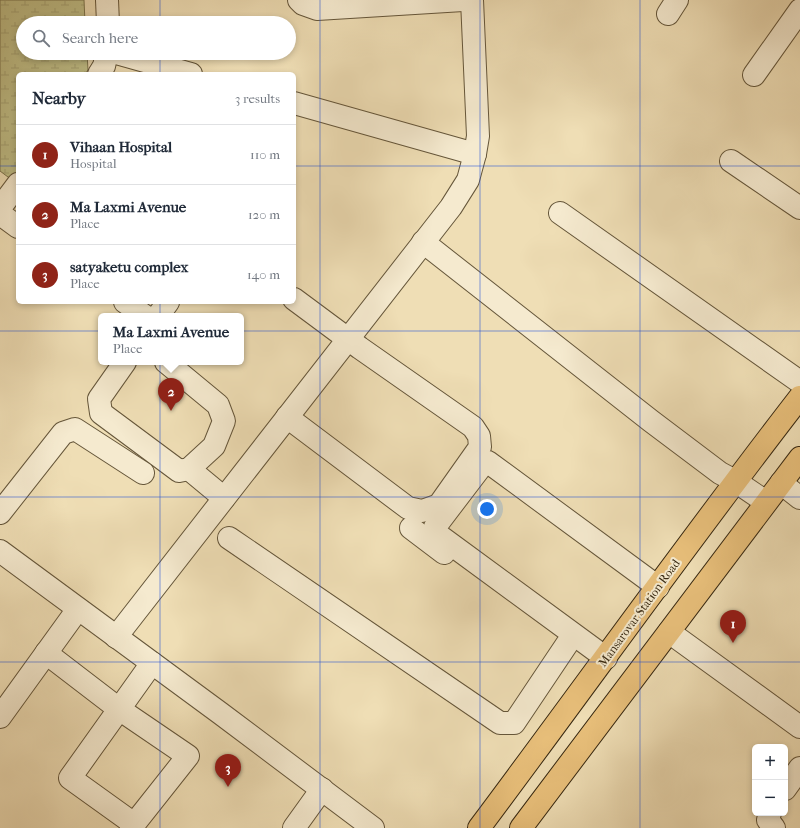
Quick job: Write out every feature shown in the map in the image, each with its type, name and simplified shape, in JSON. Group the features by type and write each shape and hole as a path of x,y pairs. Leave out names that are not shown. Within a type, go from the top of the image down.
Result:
{"main road":[{"name":"Mansarovar Station Road","path":"479,828 603,662 735,481 800,397"},
{"path":"521,828 800,458"}],"street":[{"path":"108,0 108,16"},
{"path":"299,0 303,4 317,9 463,0"},
{"path":"116,637 451,207 468,180 478,136 472,0"},
{"path":"754,75 800,10"},
{"path":"100,72 105,60"},
{"path":"141,60 184,72"},
{"path":"297,109 475,154"},
{"path":"731,161 800,208"},
{"path":"16,187 1,206 16,225"},
{"path":"560,213 800,382"},
{"path":"424,242 651,421 720,473 735,481 766,502"},
{"path":"287,417 408,508 422,511 438,505 480,447 479,436 473,427 296,300"},
{"path":"128,304 141,313"},
{"path":"160,313 167,304"},
{"path":"122,365 99,399 101,413 179,471 189,469 214,446 224,421 218,404 170,365"},
{"path":"0,513 63,433 75,428 143,473"},
{"path":"603,662 437,534 435,527 483,464 488,462 658,586"},
{"path":"189,469 224,498"},
{"path":"781,483 800,498"},
{"path":"411,528 567,644 603,662"},
{"path":"229,538 500,722 514,722 567,644"},
{"path":"0,551 373,828"},
{"path":"4,704 46,653 78,609"},
{"path":"668,632 800,727"},
{"path":"46,653 119,709 188,756 132,826 70,778 119,709 152,663"},
{"path":"788,785 800,768"},
{"path":"294,828 322,789"},
{"path":"769,816 768,820 774,828"}],"green space":[{"path":"0,0 84,0 85,16 16,16 16,60 87,60 88,70 86,72 16,72 16,183 0,171"}],"place":[{"name":"Ma Laxmi Avenue","path":"171,411"},
{"name":"Vihaan Hospital","path":"733,643"},
{"name":"satyaketu complex","path":"228,787"}]}
